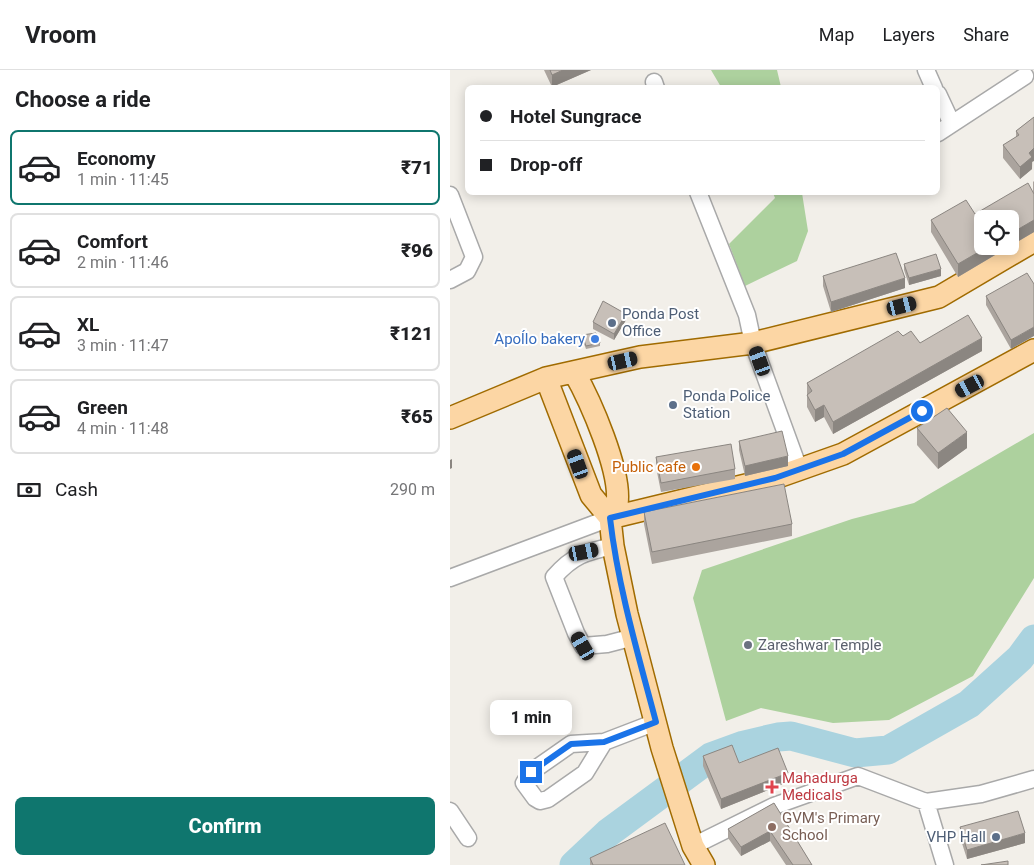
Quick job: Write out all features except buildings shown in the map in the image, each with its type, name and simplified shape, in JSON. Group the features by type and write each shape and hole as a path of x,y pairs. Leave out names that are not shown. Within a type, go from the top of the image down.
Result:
{"main road":[{"path":"450,418 546,378 640,357 753,343 939,297 1034,241"},
{"path":"610,518 702,497 799,469 843,454 1034,350"},
{"path":"574,372 607,449 613,472 616,506 610,518 613,546 662,748 688,824 693,846 704,865"},
{"path":"546,378 591,495 610,518"}],"street":[{"path":"926,70 933,85"},
{"path":"940,132 1030,78"},
{"path":"940,98 952,124"},
{"path":"450,195 474,257 467,271 450,280"},
{"path":"699,195 747,315 753,343 799,469"},
{"path":"450,578 610,518"},
{"path":"613,546 584,552 562,568 554,577 583,646 608,644 634,636"},
{"path":"604,742 585,773 548,799 540,801 535,798 524,783 531,772 571,744 604,742 656,722"},
{"path":"693,846 774,806 858,776 926,802 981,794 1034,779"},
{"path":"926,802 945,865"},
{"path":"450,811 468,838"}],"green space":[{"path":"711,70 777,70 781,85 720,85"},
{"path":"774,195 802,195 808,231 797,261 745,286 729,244 775,198"},
{"path":"1034,433 1034,578 973,676 889,720 833,723 761,708 726,721 693,598 702,570 852,519 914,503"}],"waterway":[{"path":"574,865 608,833 711,757 744,745 791,736 855,753 888,750 969,704 1020,658 1034,639"}],"place":[{"name":"Ponda Post Office","path":"612,323"},
{"name":"Apoĺlo bakery","path":"595,339"},
{"name":"Ponda Police Station","path":"673,405"},
{"name":"Public cafe","path":"696,467"},
{"name":"Zareshwar Temple","path":"748,645"},
{"name":"Mahadurga Medicals","path":"772,787"},
{"name":"GVM's Primary School","path":"772,827"},
{"name":"VHP Hall","path":"996,837"}],"route":[{"path":"531,772 571,744 604,742 656,722 627,614 613,546 610,518 775,478 843,454 922,411"}]}
